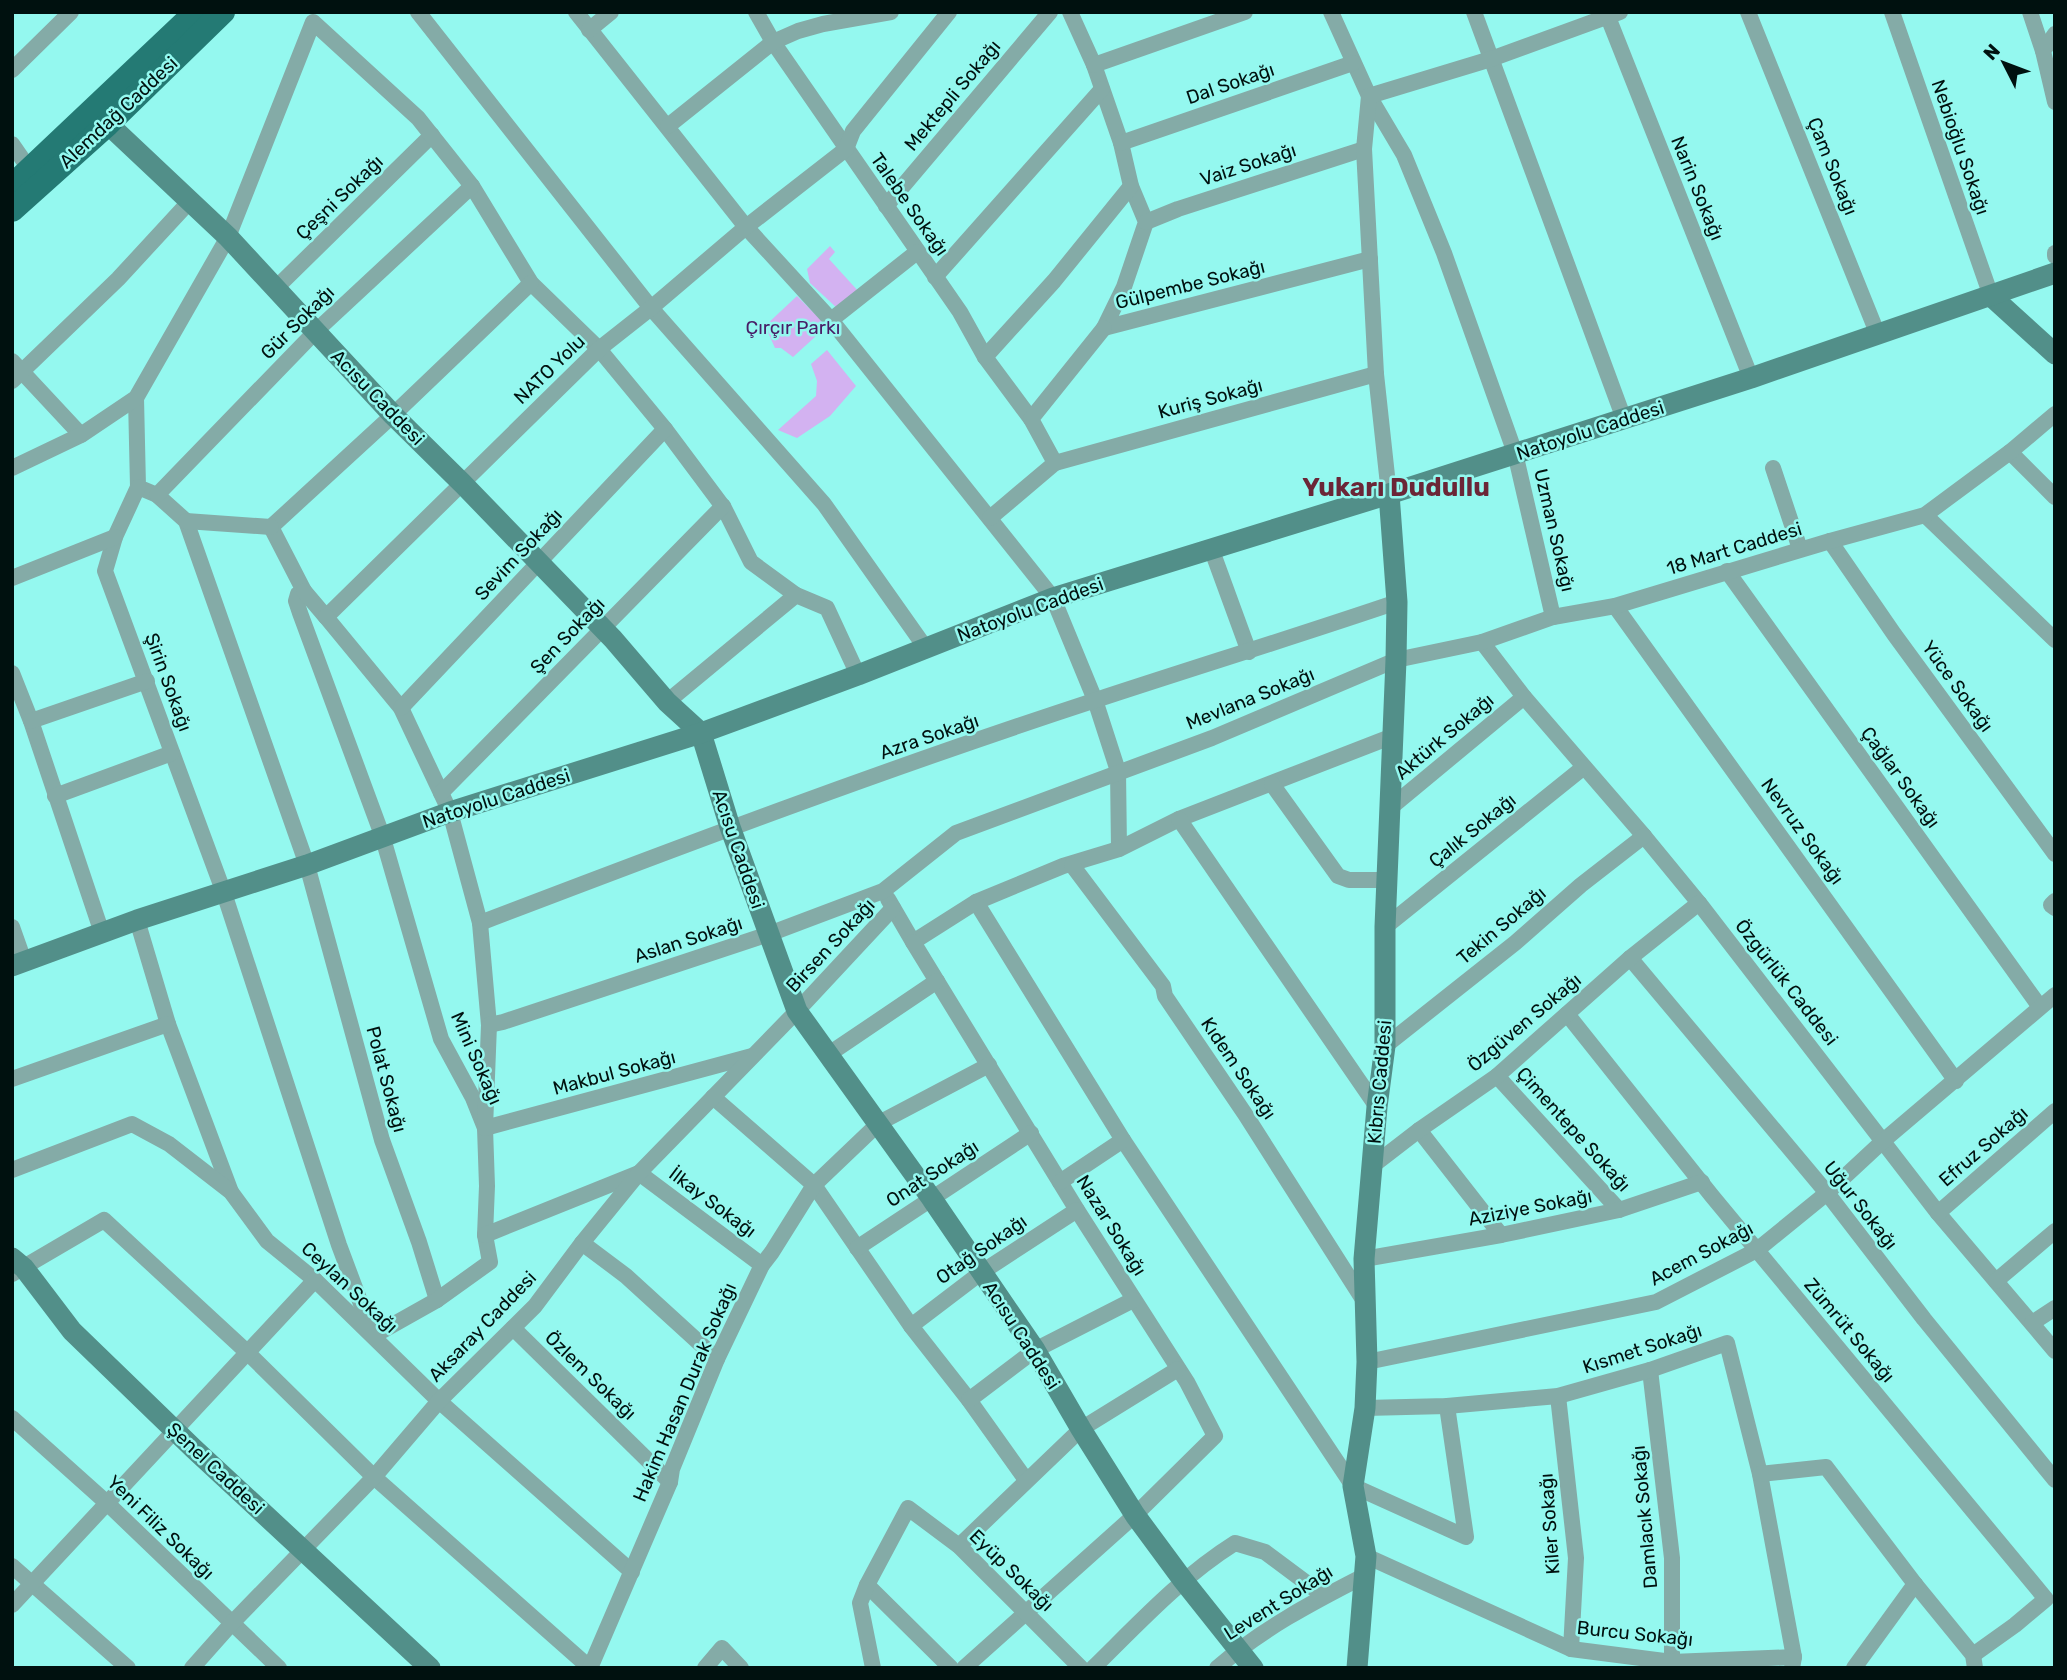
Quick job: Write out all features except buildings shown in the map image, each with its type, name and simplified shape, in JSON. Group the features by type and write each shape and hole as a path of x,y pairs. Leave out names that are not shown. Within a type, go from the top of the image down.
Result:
{"main road":[{"name":"Alemdağ Caddesi","path":"12,210 196,12"},
{"name":"Alemdağ Caddesi","path":"21,178 100,118 223,12"}],"street":[{"path":"12,70 71,12"},
{"path":"418,12 651,308 824,504 925,647"},
{"path":"576,12 746,227 831,320 1053,598 1095,700 1118,771 1119,849"},
{"path":"589,30 611,12"},
{"name":"Talebe Sokağı","path":"756,12 773,42 960,312 985,357 1031,419 1055,463"},
{"path":"668,126 773,42 823,24 891,12"},
{"name":"Mektepli Sokağı","path":"886,206 1051,12"},
{"path":"1070,12 1094,65 1121,143 1131,186 1146,222"},
{"path":"1094,65 1245,12"},
{"name":"Uzman Sokağı","path":"1331,12 1369,96 1404,155 1444,254 1515,453 1553,617"},
{"path":"1474,12 1624,419"},
{"name":"Çam Sokağı","path":"1748,12 1878,335"},
{"name":"Nebioğlu Sokağı","path":"1892,12 1991,296"},
{"path":"2031,12 2055,102"},
{"path":"846,149 853,131 945,14"},
{"path":"1389,494 1376,374 1364,149 1369,96 1491,60 1612,14"},
{"name":"Narin Sokağı","path":"1612,14 1751,378"},
{"path":"12,468 80,435 136,398 228,237 308,17 418,118 432,135 472,186 531,283 599,349 723,506 751,562 796,595 828,608 858,675"},
{"path":"2043,51 2055,34"},
{"name":"Dal Sokağı","path":"1121,143 1353,63"},
{"path":"935,277 1102,89"},
{"name":"Acısu Caddesi","path":"100,118 228,237 393,415 603,628 667,702 701,733 730,827 797,1011 879,1123 1035,1350 1135,1515 1253,1668"},
{"name":"Çeşni Sokağı","path":"275,289 432,135"},
{"path":"12,144 21,178"},
{"name":"NATO Yolu","path":"326,617 599,349 746,227 846,149"},
{"name":"Vaiz Sokağı","path":"1146,222 1178,209 1364,149"},
{"name":"Gür Sokağı","path":"157,495 315,332 472,186"},
{"path":"985,357 1054,281 1131,186"},
{"path":"80,435 16,371 118,279 190,201"},
{"name":"Gülpembe Sokağı","path":"1104,328 1124,288 1146,222"},
{"path":"831,320 917,252"},
{"name":"Gülpembe Sokağı","path":"1104,328 1370,259"},
{"name":"Natoyolu Caddesi","path":"18,963 136,920 307,865 382,835 445,803 701,733 1053,598 1751,378 2055,272"},
{"path":"136,398 138,487 157,495 186,521 271,527 531,283"},
{"path":"1991,296 2055,354"},
{"path":"1031,419 1104,328"},
{"name":"Kuriş Sokağı","path":"1055,463 1376,374"},
{"name":"18 Mart Caddesi","path":"1396,660 1482,642 1553,617 1615,606 1925,515 2010,452 2055,414"},
{"name":"Sevim Sokağı","path":"401,708 664,429"},
{"path":"2010,452 2055,497"},
{"path":"990,518 1055,463"},
{"path":"1773,468 1800,550"},
{"name":"Şirin Sokağı","path":"138,487 114,537 105,572 224,893 339,1245 373,1336"},
{"name":"Kıbrıs Caddesi","path":"1357,1668 1365,1566 1353,1486 1365,1408 1367,1362 1364,1259 1385,1046 1385,927 1396,660 1397,602 1389,494"},
{"name":"Şen Sokağı","path":"445,803 603,628 723,506"},
{"path":"1925,515 2055,640"},
{"name":"Polat Sokağı","path":"186,521 307,865 382,1140 437,1300"},
{"path":"271,527 304,591 401,708 445,803 480,923 489,1025 485,1128"},
{"path":"12,578 114,537"},
{"name":"Yüce Sokağı","path":"1830,541 1900,642 2055,854"},
{"path":"1211,548 1249,652"},
{"name":"Çağlar Sokağı","path":"1727,571 2040,1007"},
{"name":"Mini Sokağı","path":"304,591 298,594 296,601 382,835 441,1039 473,1098 485,1128 485,1234 491,1262 437,1300"},
{"path":"667,702 796,595"},
{"name":"Azra Sokağı","path":"480,923 730,827 1095,700 1397,602"},
{"name":"Nevruz Sokağı","path":"1615,606 1956,1081"},
{"name":"Özgürlük Caddesi","path":"1482,642 1524,697 1699,903 1938,1213 2055,1351"},
{"name":"Mevlana Sokağı","path":"1118,771 1212,737 1396,660"},
{"path":"12,673 31,721 102,933"},
{"path":"31,721 147,681"},
{"name":"Aktürk Sokağı","path":"1390,808 1524,697"},
{"path":"913,942 976,902 1119,849 1180,819 1393,736"},
{"path":"55,796 172,753"},
{"name":"Çalık Sokağı","path":"1385,927 1584,767"},
{"name":"Aslan Sokağı","path":"489,1025 769,934 883,891 956,833 1118,771"},
{"path":"1272,784 1338,876 1349,880 1387,880"},
{"path":"1180,819 1377,1107"},
{"name":"Tekin Sokağı","path":"1385,1046 1644,836"},
{"name":"Kıdem Sokağı","path":"1072,865 1163,986 1165,996 1252,1125 1364,1301"},
{"name":"Nazar Sokağı","path":"883,891 1077,1210 1178,1369 1215,1436 1135,1515"},
{"path":"2055,901 2051,905 2055,908"},
{"path":"976,902 1123,1140 1353,1486 1466,1536 1447,1406"},
{"name":"Özgüven Sokağı","path":"1371,1167 1497,1076 1630,958 1699,903"},
{"name":"Birsen Sokağı","path":"797,1011 893,908"},
{"path":"136,920 168,1024 231,1192"},
{"path":"12,927 18,963"},
{"name":"Uğur Sokağı","path":"1630,958 1827,1193 2055,1480"},
{"path":"829,1054 937,981"},
{"name":"Acem Sokağı","path":"1367,1362 1656,1302 1757,1250 1827,1193 1884,1140 2055,995"},
{"name":"Aksaray Caddesi","path":"192,1668 374,1477 439,1401 535,1306 639,1173 797,1011"},
{"name":"Zümrüt Sokağı","path":"1567,1014 1757,1250 2051,1596 1974,1661"},
{"path":"12,1079 168,1024"},
{"name":"Makbul Sokağı","path":"485,1128 753,1056"},
{"name":"Hakim Hasan Durak Sokağı","path":"590,1668 670,1482 672,1469 717,1359 762,1265 814,1185 879,1123 989,1065"},
{"name":"Çimentepe Sokağı","path":"1497,1076 1619,1210"},
{"path":"713,1097 814,1185 911,1326 969,1400 1026,1480"},
{"name":"Efruz Sokağı","path":"1938,1213 2055,1111"},
{"name":"Ceylan Sokağı","path":"12,1170 132,1124 169,1144 231,1192 267,1241 315,1280 439,1401 632,1572"},
{"path":"1419,1130 1501,1235"},
{"name":"Onat Sokağı","path":"857,1248 1031,1133"},
{"path":"1060,1182 1123,1140"},
{"path":"485,1234 639,1173"},
{"name":"İlkay Sokağı","path":"639,1173 762,1265"},
{"name":"Aziziye Sokağı","path":"1364,1259 1501,1235 1619,1210 1702,1182"},
{"name":"Otağ Sokağı","path":"911,1326 982,1272 1077,1210"},
{"path":"16,1267 104,1220 248,1353 374,1477 590,1668"},
{"path":"1996,1281 2055,1231"},
{"path":"582,1244 626,1276 717,1359"},
{"name":"Şenel Caddesi","path":"16,1267 72,1331 430,1668"},
{"path":"12,1605 315,1280"},
{"path":"373,1336 437,1300"},
{"path":"969,1400 1035,1350 1133,1300"},
{"path":"2032,1323 2055,1308"},
{"name":"Özlem Sokağı","path":"513,1328 670,1482"},
{"name":"Kısmet Sokağı","path":"1365,1408 1447,1406 1558,1396 1650,1370 1727,1343 1760,1474 1793,1662"},
{"path":"959,1546 1081,1429 1178,1369"},
{"name":"Damlacık Sokağı","path":"1650,1370 1672,1558 1672,1662"},
{"name":"Kiler Sokağı","path":"1558,1396 1576,1558 1571,1649"},
{"name":"Yeni Filiz Sokağı","path":"12,1418 107,1503 279,1668"},
{"path":"1760,1474 1826,1467 1974,1661"},
{"name":"Eyüp Sokağı","path":"867,1585 908,1508 959,1546 1081,1668"},
{"path":"964,1668 1135,1515"},
{"path":"1093,1668 1183,1580 1206,1561 1235,1543 1265,1552 1324,1596"},
{"path":"12,1566 128,1668"},
{"name":"Burcu Sokağı","path":"1365,1566 1571,1649 1672,1662 1793,1662"},
{"name":"Levent Sokağı","path":"1217,1668 1240,1648 1324,1596 1365,1566"},
{"path":"1854,1668 1915,1584"},
{"path":"873,1668 860,1603 867,1585 951,1668"},
{"path":"705,1668 722,1648 741,1668"}],"green space":[{"path":"830,246 835,252 829,259 859,292 838,309 810,283 807,269"},
{"name":"Çırçır Parkı","path":"797,296 827,326 793,357 781,348 775,348 765,326"},
{"path":"827,350 856,386 830,416 797,438 778,430 816,396 817,381 811,364"}],"district":[{"name":"Yukarı Dudullu","path":"1396,487"}]}
